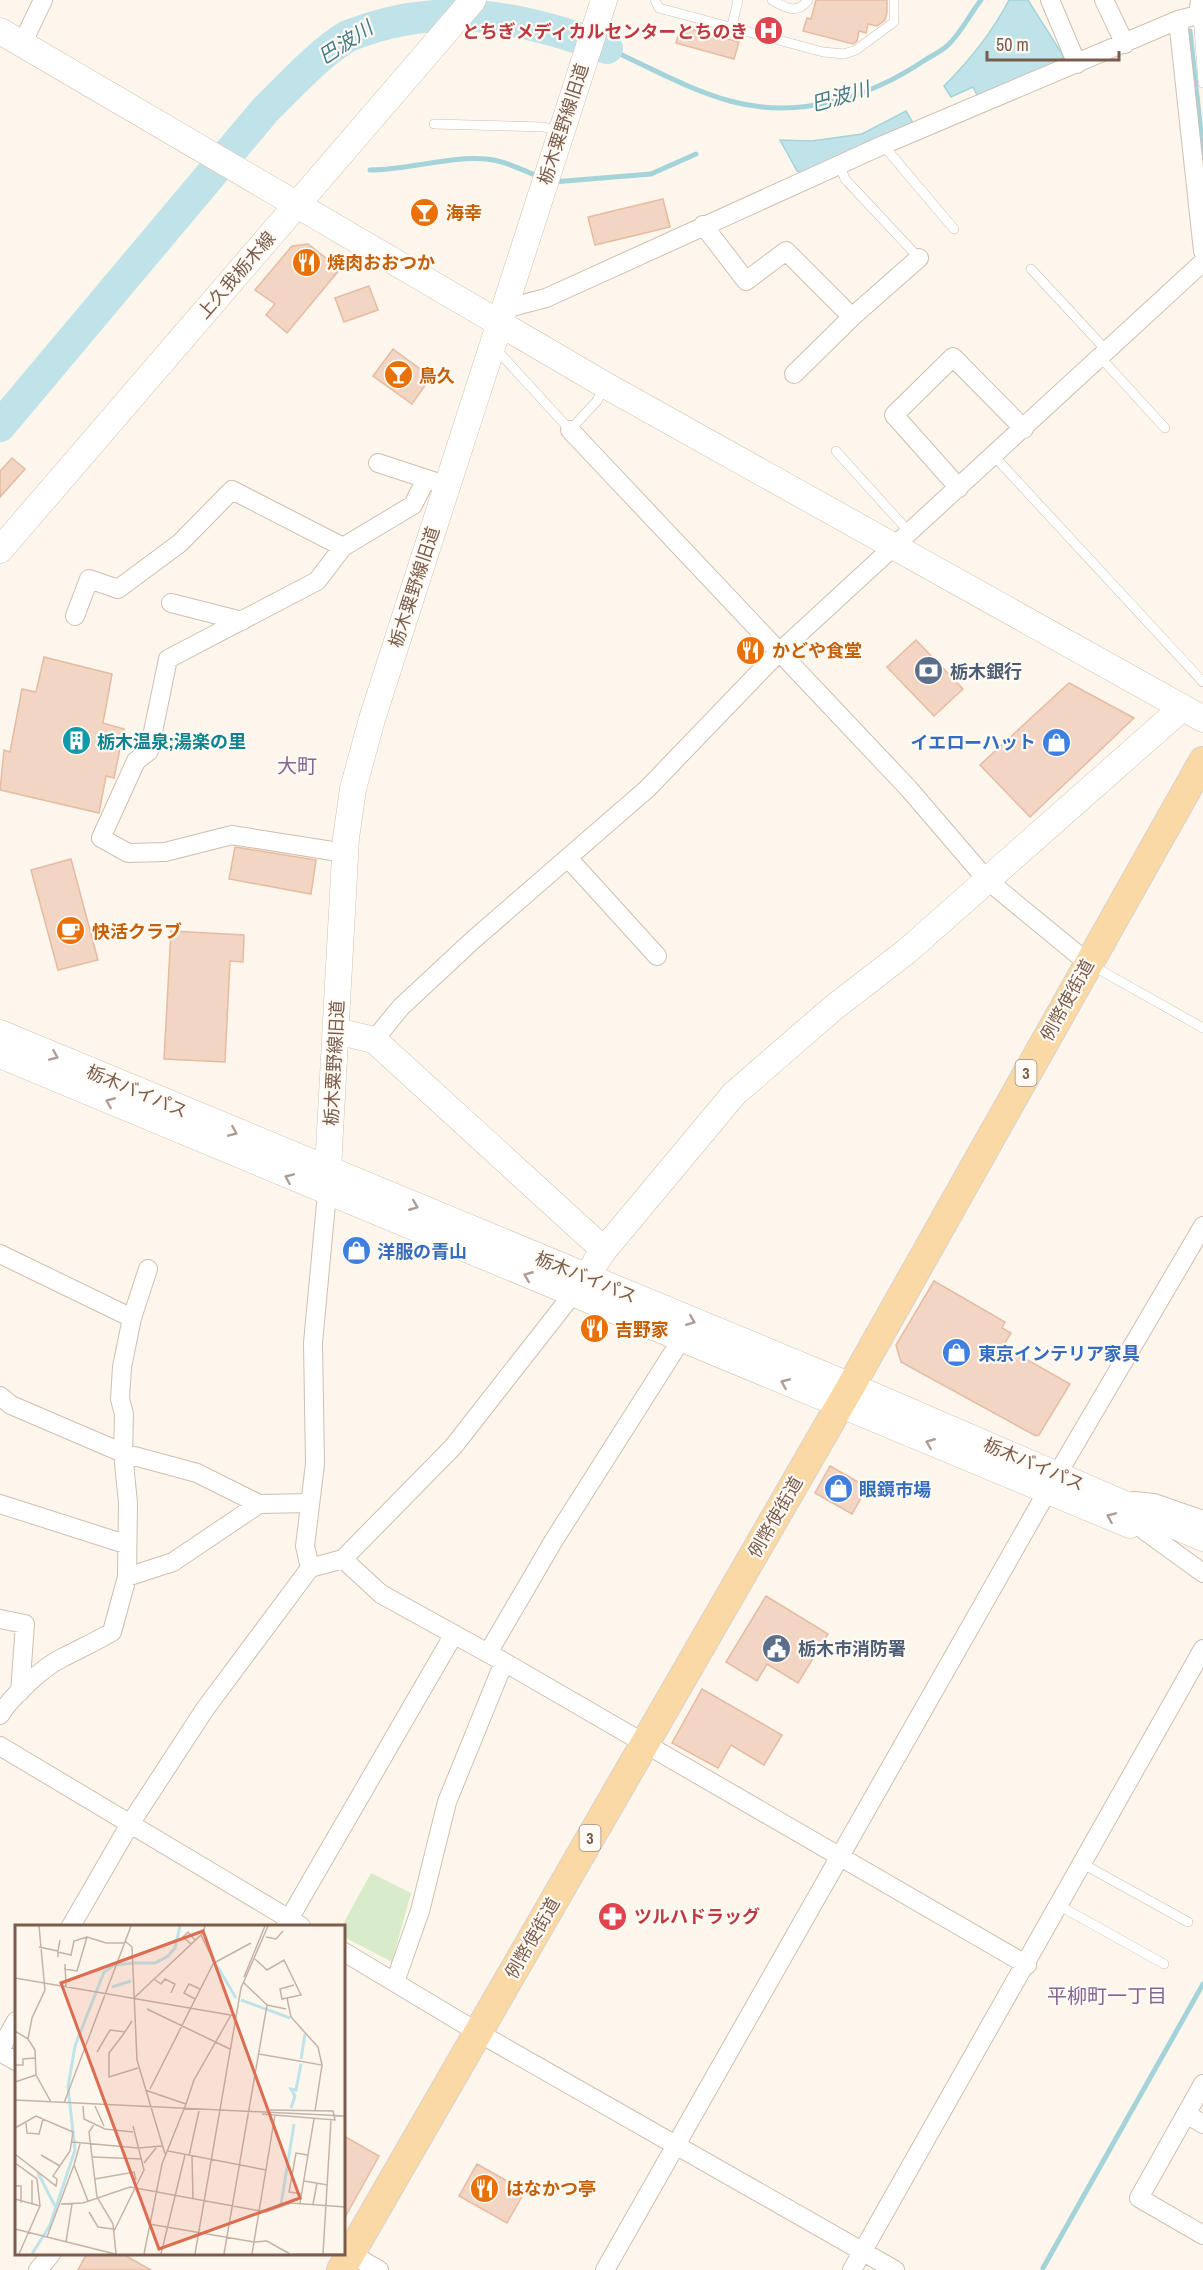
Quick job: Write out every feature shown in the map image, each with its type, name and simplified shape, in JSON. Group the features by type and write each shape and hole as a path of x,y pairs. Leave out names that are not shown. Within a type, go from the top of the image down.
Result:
{"main road":[{"name":"例幣使街道","path":"345,2258 479,2033 845,1396 1203,761"}],"street":[{"path":"22,44 43,0"},
{"name":"上久我栃木線","path":"0,550 473,0"},
{"path":"1050,0 1077,64"},
{"path":"1104,0 1125,44"},
{"name":"栃木粟野線旧道","path":"327,1182 345,853 353,789 436,482 498,326 601,8"},
{"path":"498,326 546,298 704,225 883,145 1125,44 1199,8"},
{"path":"1178,20 1203,251"},
{"path":"0,30 297,204 498,326 605,385 903,540 1193,714 987,880 907,951 832,1009 734,1094 604,1250 579,1286 453,1447 343,1558 310,1568 205,1709 130,1824 72,1925"},
{"path":"704,225 746,281 786,251 852,316"},
{"path":"794,374 852,316 919,258"},
{"path":"374,1040 401,1007 647,789 778,653 1203,262"},
{"path":"959,488 894,415 952,357 1024,429"},
{"path":"570,430 778,653 909,789 987,880 1088,963"},
{"path":"345,853 232,835 165,852 128,854 101,838 136,761 148,751 168,659 317,581 343,547 412,505 436,482 378,463"},
{"path":"75,616 90,579 118,589 180,543 232,490 343,547"},
{"path":"171,603 242,621"},
{"path":"568,858 657,956"},
{"path":"336,1031 374,1040 604,1250"},
{"name":"栃木バイパス","path":"0,1033 327,1182"},
{"name":"栃木バイパス","path":"0,1055 327,1182 1053,1482 1145,1531 1203,1557"},
{"path":"310,1568 305,1546 315,1464 313,1343 327,1182"},
{"path":"605,2270 1053,1482 1203,1226"},
{"path":"0,1254 132,1318"},
{"path":"0,1715 20,1692 60,1659 85,1649 112,1632 127,1577 125,1544 128,1503 123,1452 122,1367 132,1318 148,1269"},
{"name":"栃木バイパス","path":"579,1286 681,1340 845,1396"},
{"path":"395,1982 420,1911 447,1802 496,1658 554,1540 681,1340"},
{"path":"0,1396 11,1405 123,1452 197,1473 260,1504 310,1503"},
{"name":"栃木バイパス","path":"1053,1482 1111,1498 1203,1538"},
{"path":"1111,1498 1154,1503 1203,1520"},
{"path":"0,1504 125,1544"},
{"path":"127,1577 173,1562 260,1504"},
{"path":"1145,1531 1203,1573"},
{"path":"343,1558 381,1594 1027,1965"},
{"path":"0,1619 25,1624 20,1692"},
{"path":"0,1746 292,1924 454,1634"},
{"path":"852,2270 1027,1965 1203,1649"},
{"path":"345,1953 479,2033 895,2270"},
{"path":"15,2023 0,2051 15,2060"},
{"path":"1203,2084 1139,2198 1203,2235"},
{"path":"1186,2114 1203,2124"},
{"path":"38,2270 49,2255"},
{"path":"345,2258 379,2270"}],"lane":[{"path":"655,0 659,8 823,52 844,54 856,50 894,22 894,0"},
{"path":"732,26 738,0"},
{"path":"772,0 780,6 793,9 801,7 808,0"},
{"path":"1199,8 1203,83"},
{"path":"434,124 544,127 561,132"},
{"path":"883,145 954,229"},
{"path":"840,166 845,179 919,258"},
{"path":"1031,269 1166,428"},
{"path":"498,326 570,430 597,401 605,385"},
{"path":"836,451 903,540"},
{"path":"994,456 1203,682"},
{"path":"1088,963 1203,1028"},
{"path":"1083,1864 1188,1922"},
{"path":"1060,1906 1164,1964"}],"green space":[{"path":"371,1873 411,1893 392,1962 345,1938 345,1925 343,1925"}],"water":[{"path":"1009,0 1028,0 1064,57 1052,66 978,97 973,87 951,97 944,86 980,46"},
{"path":"906,111 913,123 806,174 797,171 780,140 812,141 862,134"}],"building":[{"path":"816,0 887,0 887,12 885,20 877,26 868,24 866,33 859,31 857,41 853,44 803,31 807,18 811,19"},
{"path":"681,26 739,42 734,59 676,43"},
{"path":"663,199 670,227 595,245 588,217"},
{"path":"308,244 340,269 287,333 266,315 275,304 255,290 292,246"},
{"path":"369,286 378,310 344,322 335,298"},
{"path":"393,349 431,377 412,404 373,376"},
{"path":"12,458 25,469 0,497 0,471"},
{"path":"916,640 963,689 934,716 887,667"},
{"name":"栃木温泉;湯楽の里","path":"44,657 112,674 103,723 124,729 114,778 106,776 99,813 0,790 4,750 10,752 22,689 36,692"},
{"name":"イエローハット","path":"1069,683 1134,718 1030,817 980,765"},
{"path":"235,847 316,860 311,894 229,879"},
{"path":"71,859 98,960 58,970 31,870"},
{"path":"171,931 244,935 243,962 230,961 225,1062 164,1059"},
{"name":"東京インテリア家具","path":"934,1281 1005,1322 1002,1328 1011,1333 1003,1346 1070,1384 1039,1435 1036,1436 901,1362 896,1345"},
{"path":"830,1466 867,1487 852,1514 815,1493"},
{"name":"栃木市消防署","path":"766,1596 828,1634 798,1683 767,1664 757,1681 726,1662"},
{"path":"702,1689 782,1735 764,1765 731,1745 718,1768 672,1743"},
{"path":"345,2137 379,2156 345,2217"},
{"path":"477,2164 525,2191 507,2223 459,2196"},
{"path":"86,2255 125,2255 151,2270 78,2270"}],"waterway":[{"name":"巴波川","path":"607,48 683,84 730,101 781,108 806,106 856,95 880,85 937,53 953,40 981,0"},
{"name":"巴波川","path":"0,426 266,109 315,61 348,36 414,18 446,15 478,16 541,27 607,48"},
{"path":"1190,31 1203,152"},
{"path":"553,182 651,174 696,154"},
{"path":"370,170 457,159 486,159 506,163 538,176"},
{"path":"1043,2268 1203,1984"}],"place":[{"name":"とちぎメディカルセンターとちのき","path":"769,31"},
{"name":"海幸","path":"425,212"},
{"name":"焼肉おおつか","path":"306,262"},
{"name":"鳥久","path":"398,375"},
{"name":"かどや食堂","path":"751,650"},
{"name":"栃木銀行","path":"929,671"},
{"name":"栃木温泉;湯楽の里","path":"76,741"},
{"name":"イエローハット","path":"1057,742"},
{"name":"快活クラブ","path":"71,931"},
{"name":"洋服の青山","path":"356,1251"},
{"name":"吉野家","path":"594,1329"},
{"name":"東京インテリア家具","path":"957,1353"},
{"name":"眼鏡市場","path":"838,1489"},
{"name":"栃木市消防署","path":"777,1648"},
{"name":"ツルハドラッグ","path":"613,1916"},
{"name":"はなかつ亭","path":"485,2188"}],"district":[{"name":"大町","path":"297,765"},
{"name":"平柳町一丁目","path":"1107,1995"}]}
